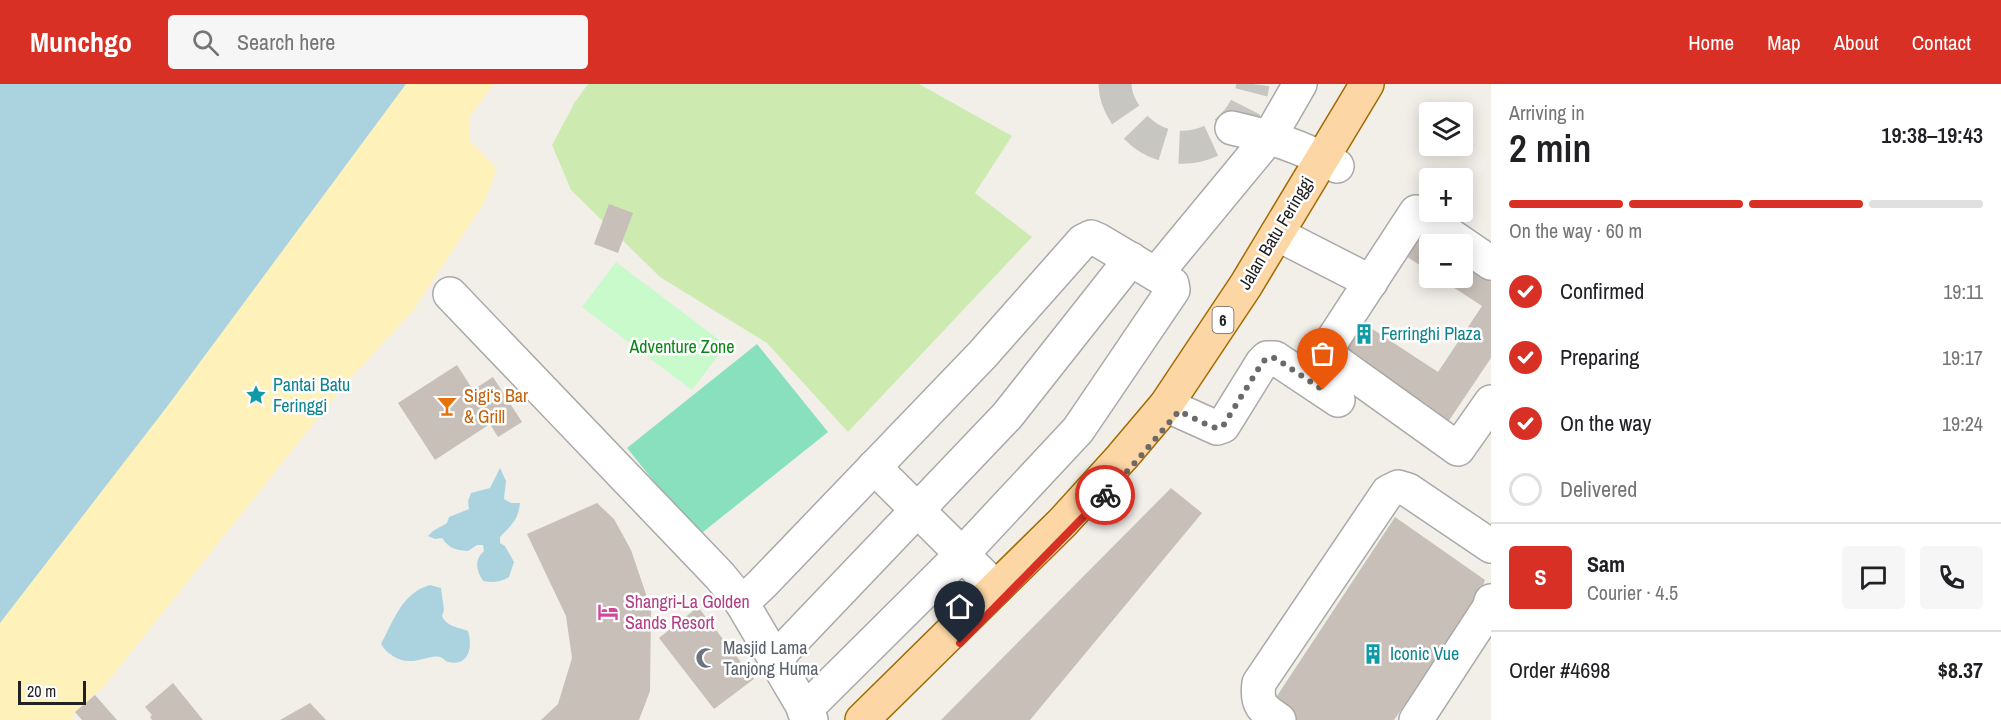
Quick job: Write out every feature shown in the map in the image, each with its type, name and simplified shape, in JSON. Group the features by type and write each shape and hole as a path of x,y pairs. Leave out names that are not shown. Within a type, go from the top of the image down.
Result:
{"main road":[{"name":"Jalan Batu Feringgi","path":"887,720 1133,465 1173,408 1284,237 1329,162 1367,84"},
{"name":"Jalan Batu Feringgi","path":"1329,162 1388,84"},
{"name":"Jalan Batu Feringgi","path":"862,720 1078,506 1122,457 1173,408"}],"lane":[{"path":"776,658 1007,417 1153,272 1270,136 1300,84"},
{"path":"1232,128 1270,136 1329,162"},
{"path":"1491,262 1416,212 1324,353 1458,449 1491,402"},
{"path":"450,294 720,576 742,603 808,715 1078,430 1173,290 1153,272 1091,237 1083,241 983,354 742,603"},
{"path":"1284,237 1371,282"},
{"path":"1173,408 1212,427 1223,426 1267,358 1275,358 1338,400"},
{"path":"874,467 996,588"},
{"path":"1279,720 1263,709 1257,694 1259,683 1388,492 1398,487 1408,490 1491,546"},
{"path":"1416,720 1489,608 1491,601"}],"green space":[{"path":"588,84 919,84 1012,136 975,193 1032,237 848,432 767,343 660,277 571,190 552,145 575,102"},
{"name":"Adventure Zone","path":"616,262 726,345 692,390 582,307"},
{"path":"757,344 828,432 698,536 627,448"}],"sand":[{"name":"Pantai Batu Feringgi","path":"406,84 494,84 469,117 469,140 497,169 484,203 412,312 346,383 105,685 75,712 72,720 0,720 0,623 166,408"}],"water":[{"path":"0,84 406,84 166,408 0,623"},
{"path":"500,468 506,481 504,499 511,503 520,503 516,519 500,537 500,543 505,546 514,562 509,577 500,581 487,582 483,581 477,565 484,551 483,545 477,545 468,551 460,550 450,547 442,538 435,539 428,536 447,523 449,517 469,509 468,501 471,493 490,488"},
{"path":"430,585 441,588 444,620 468,631 470,643 468,654 461,662 448,662 441,657 415,661 398,659 381,644 400,608 412,594"}],"building":[{"path":"609,204 633,213 618,253 594,244"},
{"path":"1421,222 1425,222 1443,234 1419,234 1419,265 1400,252"},
{"name":"Ferringhi Plaza","path":"1473,254 1491,266 1491,358 1448,422 1337,349 1357,319 1438,372 1482,306 1454,288 1473,288"},
{"path":"457,365 473,390 493,377 522,422 498,437 490,424 435,460 398,403"},
{"path":"1171,488 1202,513 1030,720 941,720"},
{"name":"Shangri-La Golden Sands Resort","path":"597,503 614,519 631,550 651,609 650,691 639,720 541,720 558,704 572,658 566,616 527,534"},
{"name":"Iconic Vue","path":"1395,517 1485,580 1476,603 1394,720 1294,720 1271,705"},
{"name":"Masjid Lama Tanjong Huma","path":"698,607 754,679 714,709 659,638"},
{"path":"173,683 203,720 152,720 150,717 152,715 145,707"},
{"path":"95,695 117,720 82,720 75,712"},
{"path":"310,703 326,720 280,720"}],"tunnel":[{"path":"1115,84 1117,98 1123,111 1144,135 1162,144 1182,147 1201,144 1220,136 1235,123 1247,105 1253,84"}],"way so far":[{"path":"1105,495 1179,411 1212,427 1223,426 1267,358 1275,358 1323,390"}],"place":[{"name":"Ferringhi Plaza","path":"1364,334"},
{"name":"Pantai Batu Feringgi","path":"256,395"},
{"name":"Sigi‘s Bar & Grill","path":"447,406"},
{"name":"Shangri-La Golden Sands Resort","path":"608,612"},
{"name":"Iconic Vue","path":"1373,654"},
{"name":"Masjid Lama Tanjong Huma","path":"706,658"}],"route":[{"path":"960,643 1105,495"}]}
